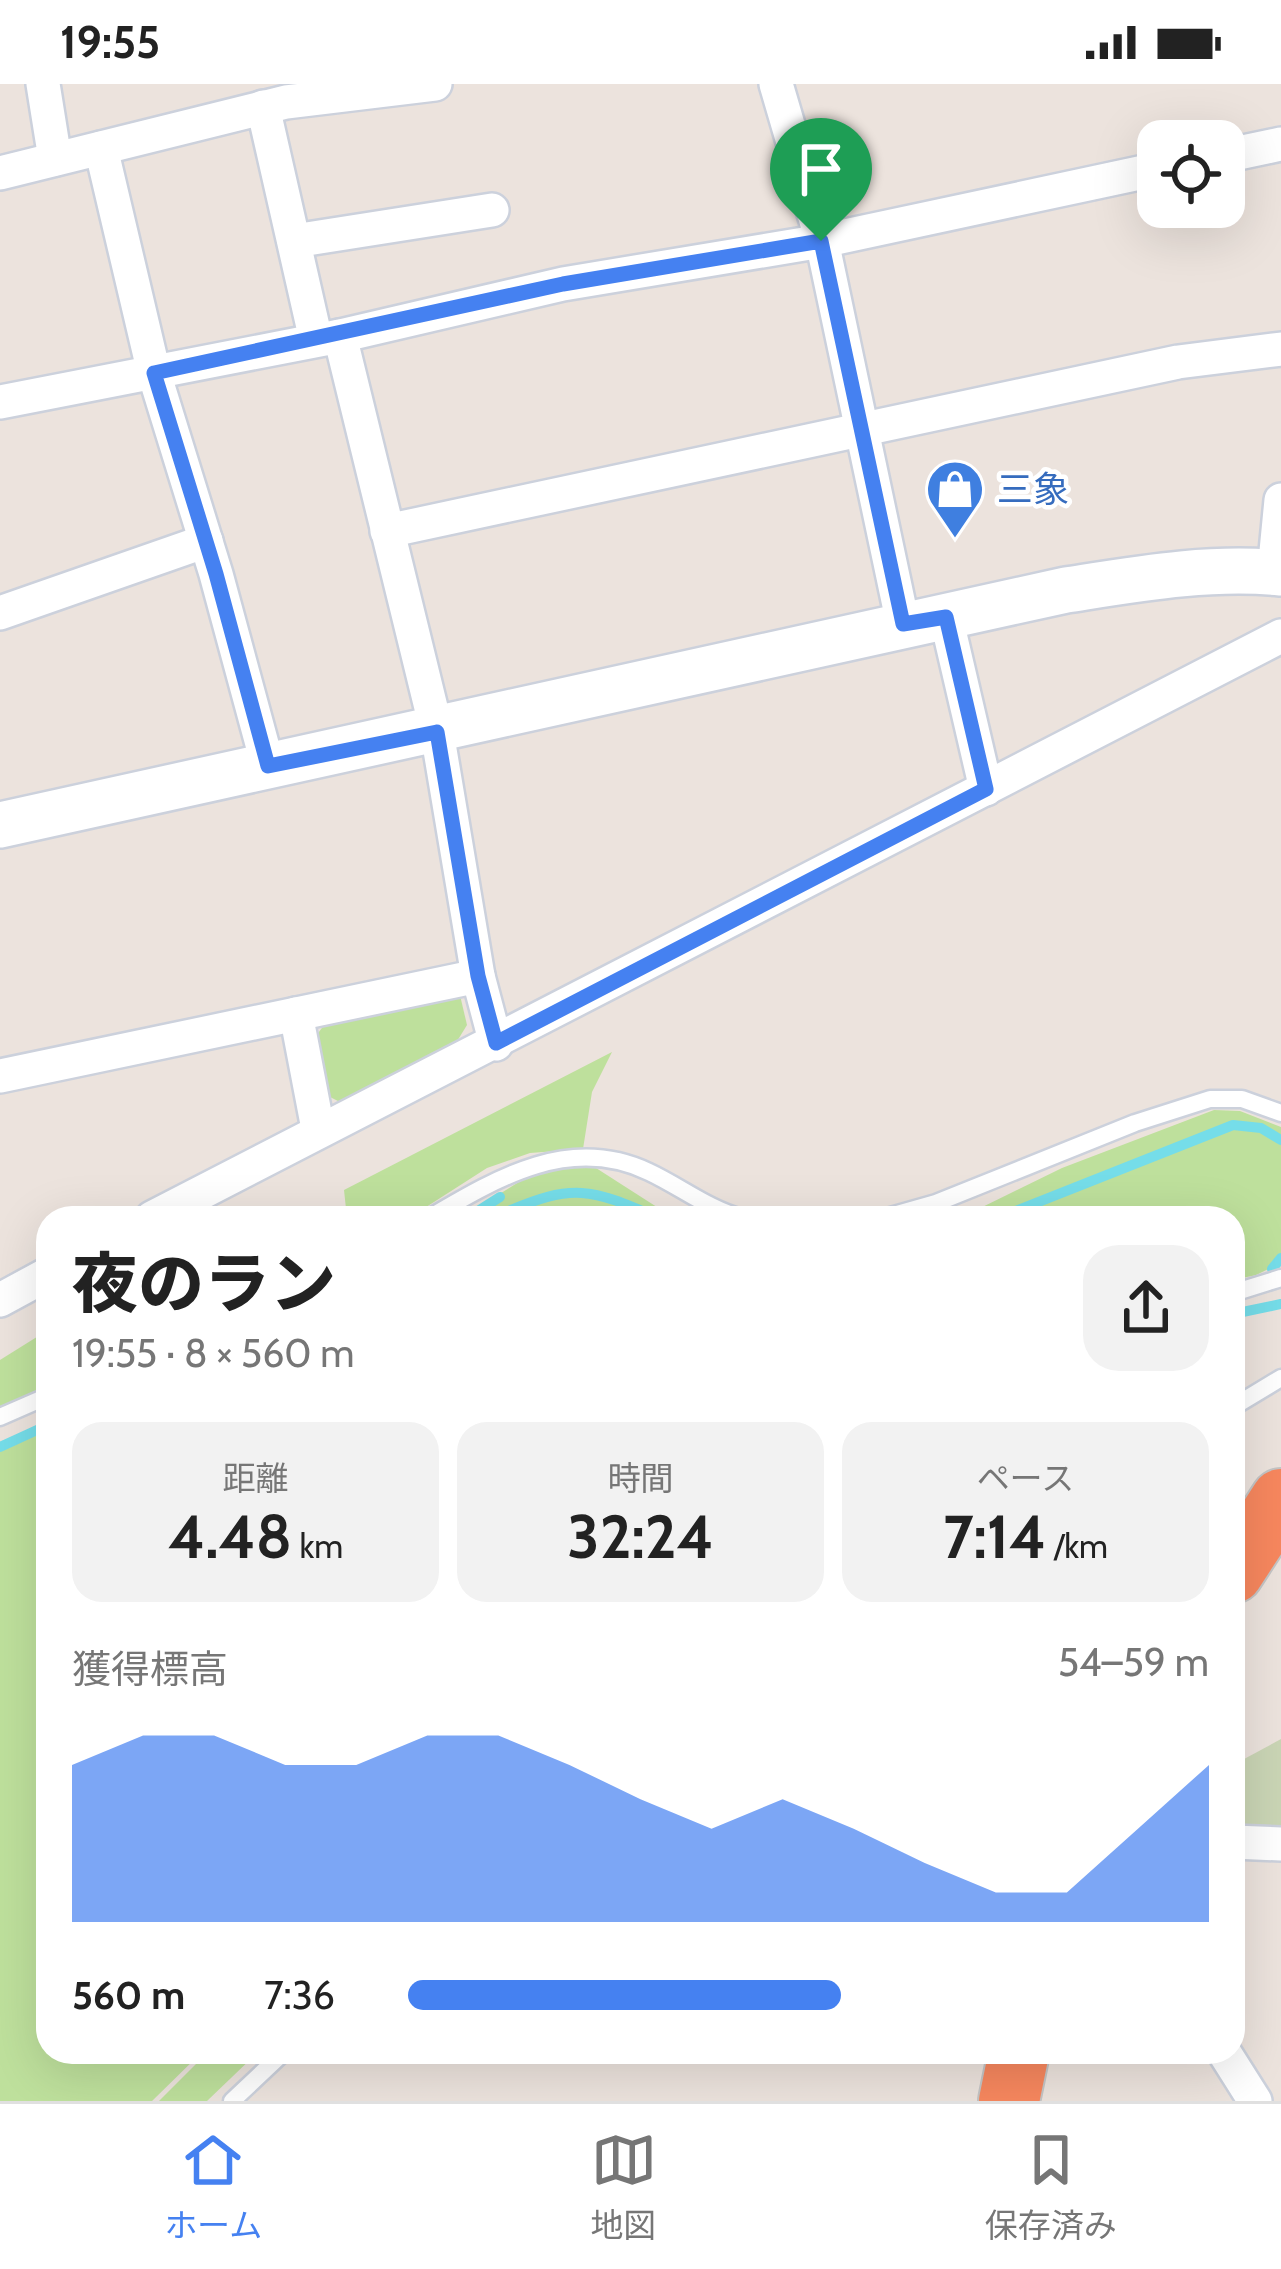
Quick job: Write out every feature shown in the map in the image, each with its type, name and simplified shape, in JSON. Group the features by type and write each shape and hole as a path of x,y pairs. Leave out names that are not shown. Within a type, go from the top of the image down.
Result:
{"highway":[{"path":"1245,1554 1281,1499"},
{"path":"1009,2101 1017,2064"}],"street":[{"path":"43,84 55,159"},
{"path":"0,172 277,97 435,84"},
{"path":"776,84 821,241 862,431 986,789"},
{"path":"277,97 294,242 387,531 437,732 478,976 496,1043"},
{"path":"1245,152 1281,144"},
{"path":"100,148 154,373 268,766"},
{"path":"0,402 328,338 563,284 821,241 1137,173"},
{"path":"294,242 492,210"},
{"path":"387,531 1178,362 1281,349"},
{"path":"0,825 1066,590 1156,577 1277,573 1281,500"},
{"path":"0,613 206,541"},
{"path":"175,1206 1281,636"},
{"path":"0,1076 478,976"},
{"path":"296,1013 318,1130"},
{"path":"0,1300 36,1280"},
{"path":"1245,1842 1281,1844"},
{"path":"1232,2064 1255,2101"}],"lane":[{"path":"925,1206 1135,1123 1210,1099 1242,1099 1281,1113"},
{"path":"451,1206 547,1160 599,1155 647,1170 709,1206"},
{"path":"1245,1289 1281,1278"},
{"path":"1245,1400 1281,1378"},
{"path":"0,1417 36,1401"},
{"path":"232,2101 271,2064"}],"green space":[{"path":"459,991 467,1025 451,1051 344,1104 324,1094 313,1040 330,1017"},
{"path":"612,1052 592,1092 583,1149 530,1153 487,1168 428,1206 346,1206 344,1190"},
{"path":"1214,1110 1240,1111 1281,1127 1281,1263 1245,1277 1245,1206 984,1206 1062,1168"},
{"path":"565,1167 596,1168 655,1206 480,1206 522,1180"},
{"path":"36,1338 36,1391 0,1407 0,1360"},
{"path":"36,1426 36,2064 190,2064 152,2101 0,2101 0,1442"},
{"path":"1281,1739 1281,1829 1245,1828 1245,1758"},
{"path":"196,2064 246,2064 207,2101 159,2101"}],"waterway":[{"path":"1028,1206 1233,1125 1261,1128 1281,1140"},
{"path":"523,1206 565,1193 598,1195 629,1206"},
{"path":"486,1206 500,1197"},
{"path":"1272,1269 1281,1258"},
{"path":"1245,1312 1281,1304"},
{"path":"0,1447 36,1430"}],"place":[{"name":"三象","path":"955,540"}],"route":[{"path":"821,241 903,624 946,617 986,789 496,1043 478,976 437,732 268,766 154,373 563,284 821,241"}]}
